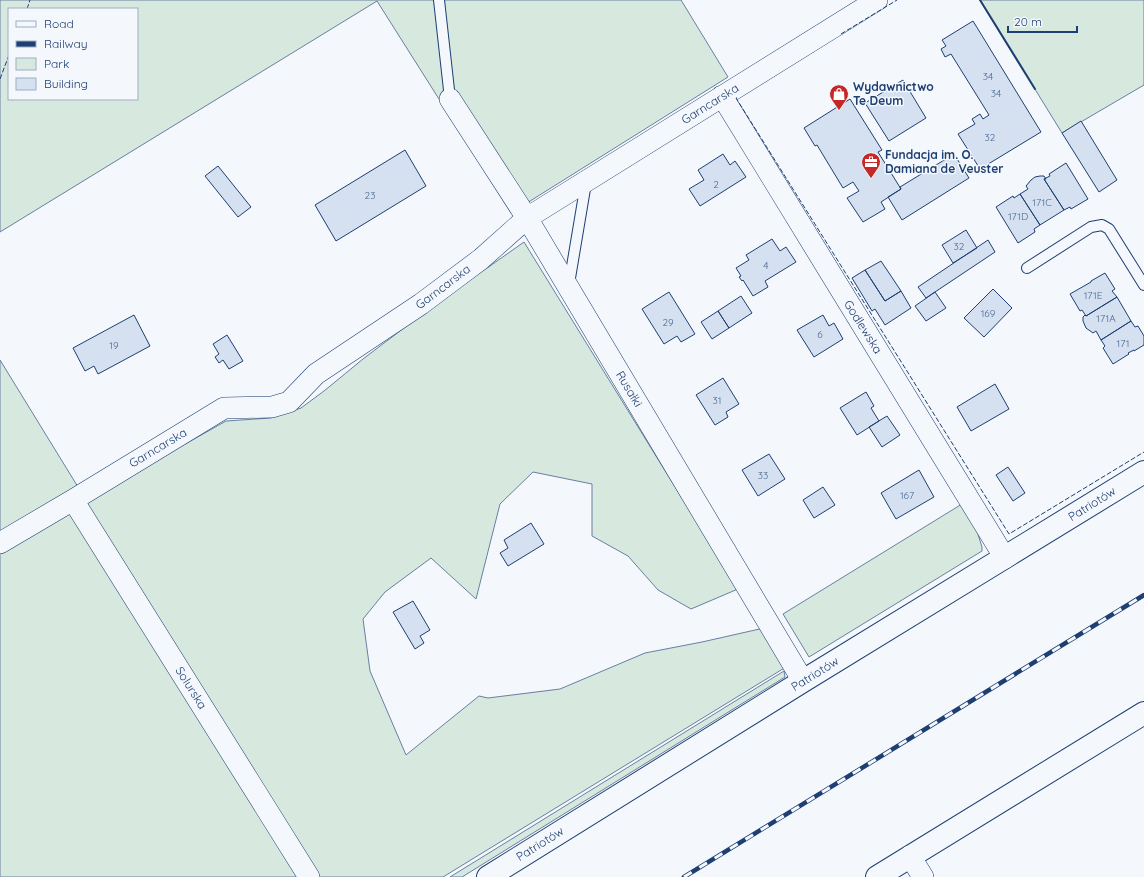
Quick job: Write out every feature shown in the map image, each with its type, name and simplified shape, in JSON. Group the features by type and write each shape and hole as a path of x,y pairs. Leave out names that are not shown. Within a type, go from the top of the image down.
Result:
{"main road":[{"name":"Patriotów","path":"488,877 803,681 1144,472"},
{"path":"877,877 1144,713"}],"street":[{"name":"Garncarska","path":"0,543 224,408 272,407 289,402 316,374 421,304 481,259 528,218 877,0"},
{"name":"Godlewska","path":"722,96 1005,558"},
{"name":"Rusałki","path":"450,99 528,218 803,681"},
{"name":"Solurska","path":"73,500 309,877"},
{"path":"910,856 923,877"}],"lane":[{"path":"439,0 450,99"},
{"path":"569,288 586,181"},
{"path":"1027,268 1091,227 1102,225 1109,229 1144,285"}],"green space":[{"path":"0,0 681,0 728,77 511,213 377,1 0,232"},
{"path":"980,0 1144,0 1144,85 1062,133"},
{"path":"524,242 738,589 691,609 658,590 628,556 592,536 592,484 533,472 500,504 476,599 431,558 385,592 363,619 370,671 406,755 479,696 488,698 560,689 645,653 764,628 786,667 443,877 0,877 0,360 86,500 226,421 271,418 301,408 429,309"},
{"path":"962,504 975,525 982,551 809,657 783,614"},
{"path":"784,671 785,677 462,877 450,877"}],"building":[{"path":"973,21 1041,132 980,169 958,134 975,124 972,119 980,114 983,119 989,115 951,54 945,57 941,49 946,46 942,40"},
{"path":"903,80 926,118 889,141 865,103"},
{"path":"850,99 882,150 878,152 901,189 881,202 885,209 863,222 847,198 859,191 853,182 843,188 817,145 815,146 804,128"},
{"path":"1081,121 1117,180 1099,192 1062,133"},
{"path":"405,150 426,186 336,241 315,205"},
{"path":"723,154 730,165 735,161 746,177 700,206 689,189 704,180 698,170"},
{"path":"954,154 969,178 902,220 888,197 901,189 900,187"},
{"path":"1066,163 1088,199 1071,209 1070,207 1064,210 1044,179"},
{"path":"218,166 251,207 238,217 205,176"},
{"path":"1044,176 1046,179 1044,179 1064,210 1040,225 1020,194 1028,189 1026,186 1031,180"},
{"path":"1020,194 1040,225 1034,229 1035,232 1018,243 996,207 1013,196 1014,198"},
{"path":"966,230 977,248 953,263 942,245"},
{"path":"772,239 780,251 786,247 796,262 765,281 768,287 753,296 743,280 742,281 739,277 741,276 736,268 749,260 746,255"},
{"path":"988,240 995,252 926,298 918,287"},
{"path":"881,261 901,291 885,301 865,270"},
{"path":"865,270 885,301 901,291 911,308 885,325 875,309 872,311 852,278"},
{"path":"1105,273 1115,289 1112,291 1117,297 1086,316 1082,310 1080,311 1070,294"},
{"path":"993,289 1012,308 984,337 964,318"},
{"path":"669,292 695,334 681,342 677,336 664,344 642,309"},
{"path":"935,292 946,308 926,321 915,306"},
{"path":"741,296 752,313 729,328 718,311"},
{"path":"1117,297 1131,321 1101,340 1096,331 1093,333 1086,328 1083,317"},
{"path":"718,311 729,328 712,339 701,322"},
{"path":"134,315 150,346 98,374 94,366 85,371 73,348"},
{"path":"823,315 829,326 834,323 843,339 814,357 797,330"},
{"path":"1131,321 1135,327 1138,326 1144,336 1144,345 1128,353 1129,354 1113,364 1103,348 1105,346 1101,340"},
{"path":"227,335 243,361 229,369 223,360 219,363 215,357 219,354 213,344"},
{"path":"723,378 739,404 726,412 728,417 715,425 696,395"},
{"path":"995,384 1009,409 971,431 957,407"},
{"path":"866,392 874,406 871,408 879,421 857,435 840,408"},
{"path":"887,416 900,435 882,447 869,427"},
{"path":"769,454 785,479 758,496 742,470"},
{"path":"1008,467 1025,493 1013,501 996,475"},
{"path":"919,470 934,497 896,519 881,493"},
{"path":"823,487 835,505 814,518 803,500"},
{"path":"531,523 544,544 508,566 500,553 508,548 504,540"},
{"path":"413,601 430,630 420,636 424,643 415,649 393,612"}],"railway":[{"path":"684,877 1144,595"}],"fence":[{"path":"27,8 30,0"},
{"path":"841,34 897,0"},
{"path":"0,79 8,58"},
{"path":"737,98 1009,534 1144,452"}],"wall":[{"path":"980,0 1035,89"}],"place":[{"name":"Wydawnictwo Te Deum","path":"839,111"},
{"name":"Fundacja im. O. Damiana de Veuster","path":"871,179"}]}
